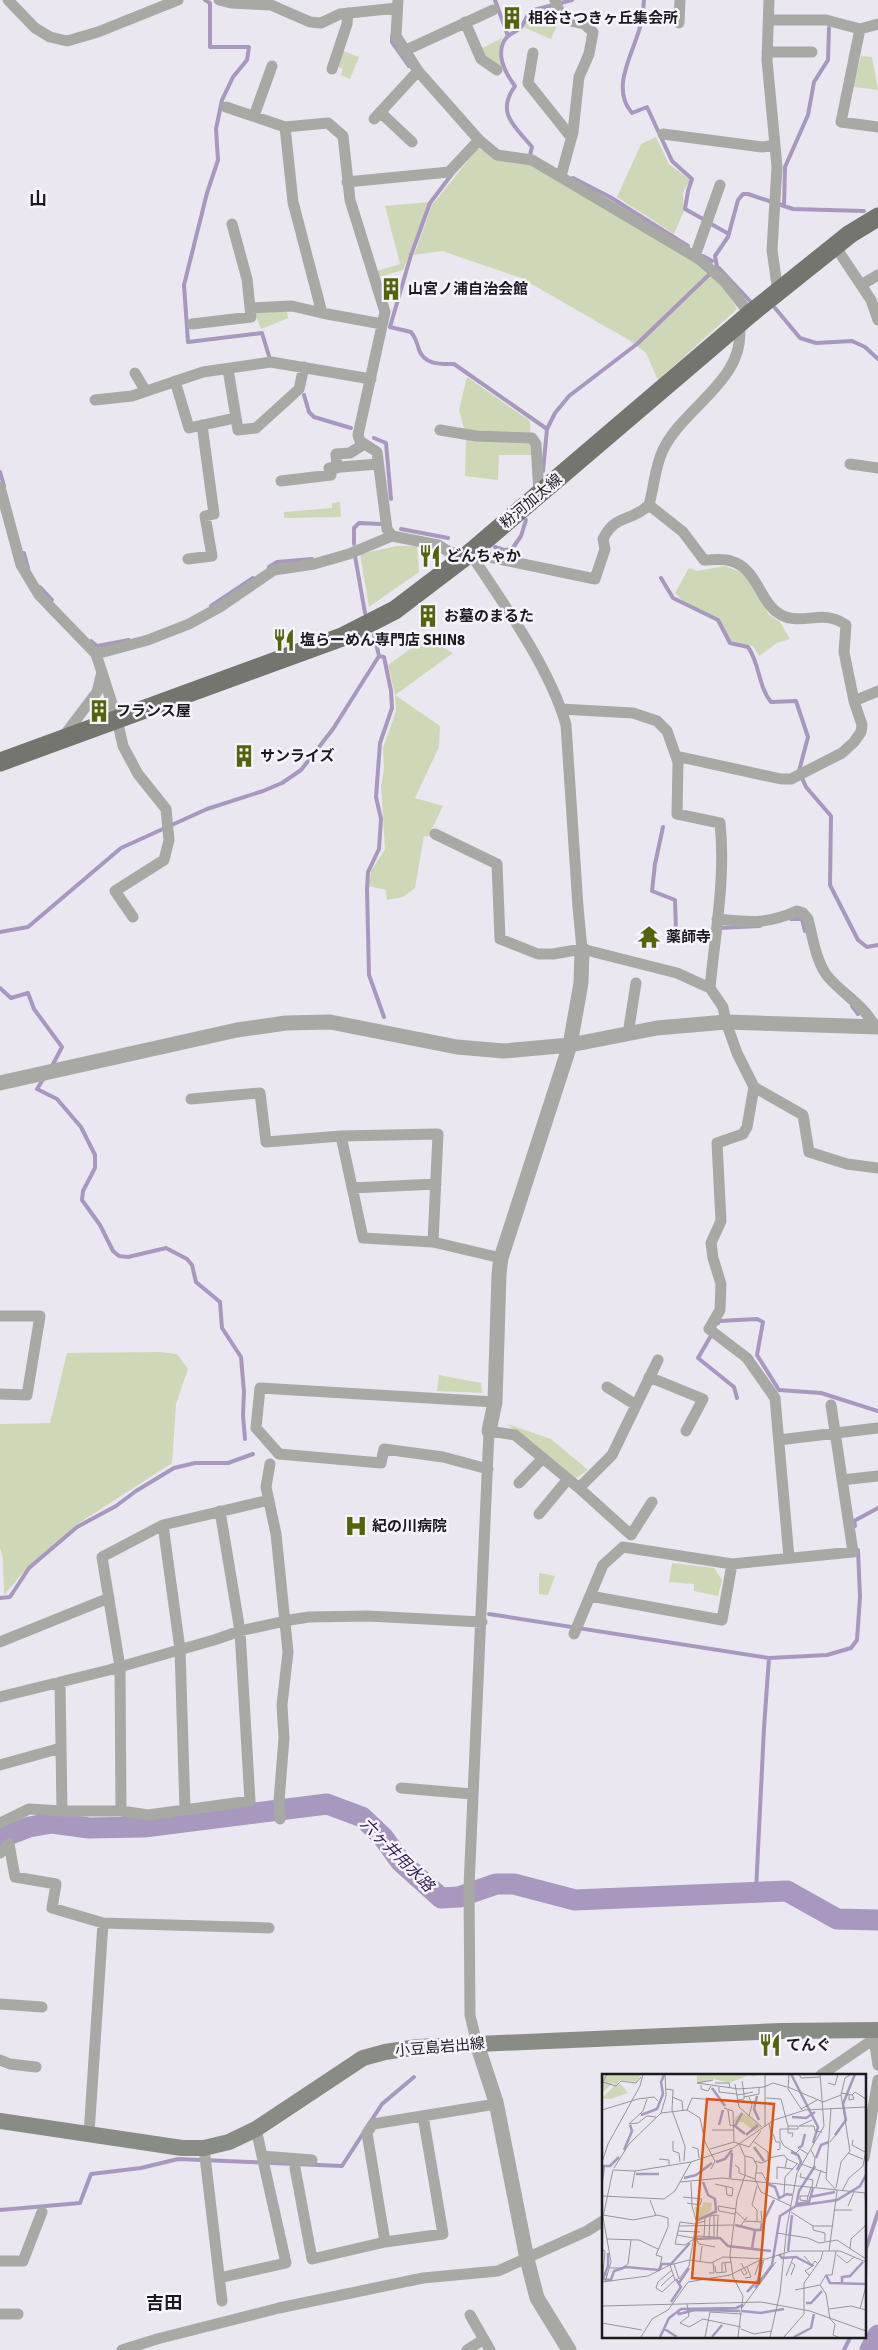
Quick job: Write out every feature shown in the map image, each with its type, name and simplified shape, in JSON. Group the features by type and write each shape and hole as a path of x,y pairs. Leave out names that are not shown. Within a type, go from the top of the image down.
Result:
{"main road":[{"name":"粉河加太線","path":"0,762 342,637 395,610 470,553 744,319 835,246 878,217"},
{"name":"小豆島岩出線","path":"0,2121 205,2152 256,2129 363,2058 385,2052 418,2047 780,2031 877,2033"}],"street":[{"path":"14,2 35,28 50,37 66,41 98,32 178,0"},
{"path":"96,654 148,640 189,624 227,603 274,570 314,564 349,554 392,536 438,545 451,553 470,553 595,579 605,549 603,539 609,526 622,518 633,517 649,505 662,450 684,418 712,393 732,364 740,342 744,319 725,282 695,256 562,172 532,160 497,155 479,140 418,71 404,51 396,36 398,4 340,14 321,23 310,22 271,5 231,3 220,0"},
{"path":"679,23 680,0"},
{"path":"769,0 768,52 777,167 772,250 778,292"},
{"path":"556,3 562,18 584,24 593,32 589,54 579,77 571,137 562,172"},
{"path":"404,51 493,10"},
{"path":"332,69 348,24 348,13"},
{"path":"768,20 826,20 860,29 878,24"},
{"path":"464,22 481,59 497,70"},
{"path":"860,29 841,122 878,127"},
{"path":"768,52 812,52"},
{"path":"532,53 528,83 571,137"},
{"path":"254,116 272,66"},
{"path":"412,142 377,116 418,71"},
{"path":"226,107 285,127 328,123 343,136 350,200 385,312 358,435 360,441 377,452 387,529 392,536"},
{"path":"285,127 293,202 322,313"},
{"path":"662,134 762,147 775,145"},
{"path":"347,182 449,172 479,140"},
{"path":"695,256 720,185"},
{"path":"192,324 251,317 248,279 232,224"},
{"path":"835,246 871,300 878,320"},
{"path":"861,285 878,275"},
{"path":"251,308 292,306 382,324"},
{"path":"95,400 132,396 145,390 203,372 271,362 371,379"},
{"path":"228,369 238,430 256,428 299,389 304,367"},
{"path":"135,373 145,390"},
{"path":"175,381 189,428 235,418"},
{"path":"188,559 212,556 205,516 214,514 202,425"},
{"path":"440,430 476,436 532,438 536,444 539,494"},
{"path":"337,468 336,454 350,453 364,444"},
{"path":"281,481 330,475 329,468 378,464"},
{"path":"850,464 878,468"},
{"path":"0,487 21,566 39,595 96,654 117,719 123,746 138,774 166,809 170,840 164,860 115,891 132,917"},
{"path":"649,505 682,532 704,560 731,560 749,570 772,607 786,617 836,618 846,625 844,652 854,701 862,725 861,732 854,742 842,753 790,779 781,780 676,756"},
{"path":"470,553 528,645 561,709 566,725 582,949 581,983 570,1045 501,1258 499,1274 495,1402 490,1431 469,1888 470,2015 496,2104 536,2298 569,2350"},
{"path":"60,740 97,692 102,672"},
{"path":"854,701 878,692"},
{"path":"561,709 633,713 657,720 667,731 678,762 677,814 720,823 722,839 720,892 710,988"},
{"path":"435,834 497,864 500,939 538,954 553,954 582,949 677,973 710,988 723,1007 726,1022 754,1087 747,1127 743,1134 717,1143 721,1221 711,1243 713,1258 721,1284 720,1310 709,1329 747,1358 775,1398 789,1558"},
{"path":"717,919 757,923 775,920 796,911 803,914 808,919 822,967 829,978 870,1017 877,1027"},
{"path":"628,1034 636,983"},
{"path":"0,1083 237,1030 286,1022 330,1022 353,1025 457,1047 504,1051 570,1045 657,1028 726,1022 877,1027"},
{"path":"754,1087 803,1115 810,1152 847,1164 878,1168"},
{"path":"191,1099 260,1093 266,1142 341,1136 438,1134 433,1242"},
{"path":"341,1136 363,1238 433,1242 501,1258"},
{"path":"352,1188 436,1184"},
{"path":"0,1316 40,1316 27,1395 0,1394"},
{"path":"579,1488 612,1455 658,1360"},
{"path":"649,1377 703,1399 686,1431"},
{"path":"607,1387 636,1405"},
{"path":"488,1469 443,1457 384,1450 381,1463 279,1454 256,1428 260,1388 495,1402"},
{"path":"574,1634 603,1565 623,1547 732,1564 853,1552 831,1405"},
{"path":"779,1440 877,1428"},
{"path":"490,1431 514,1435 579,1488 631,1536 652,1502"},
{"path":"520,1483 542,1458"},
{"path":"270,1464 266,1487 276,1534 283,1621 288,1652 282,1706 284,1738 279,1801 280,1820"},
{"path":"842,1480 878,1476"},
{"path":"539,1514 568,1479"},
{"path":"121,1812 120,1667 102,1557 162,1524 269,1500"},
{"path":"0,1822 29,1809 62,1812 148,1814 250,1801 240,1631 220,1511"},
{"path":"162,1524 180,1649 185,1810"},
{"path":"590,1596 722,1620 732,1564"},
{"path":"0,1642 109,1598"},
{"path":"0,1697 120,1667 240,1631 283,1621 309,1617 368,1616 482,1622"},
{"path":"60,1682 62,1812"},
{"path":"0,1765 61,1748"},
{"path":"401,1788 472,1794"},
{"path":"0,1852 8,1844 15,1877 56,1884 52,1908 103,1923 269,1928"},
{"path":"89,2134 103,1923"},
{"path":"0,2004 42,2007"},
{"path":"877,2033 878,2065"},
{"path":"822,2074 877,2033"},
{"path":"0,2060 10,2064 36,2067"},
{"path":"866,2147 878,2080"},
{"path":"385,2242 367,2133 373,2124 496,2104"},
{"path":"295,2168 312,2259 385,2242 443,2234 423,2116"},
{"path":"219,2278 286,2263 256,2129"},
{"path":"205,2152 222,2301"},
{"path":"263,2162 312,2160"},
{"path":"0,2261 23,2261 42,2212"},
{"path":"122,2350 157,2339 279,2308 423,2278 498,2271 587,2231 602,2222"},
{"path":"0,2314 18,2314"},
{"path":"470,2315 490,2350"},
{"path":"467,2350 484,2339"}],"green space":[{"path":"553,9 559,21 551,39 523,27 531,13"},
{"path":"502,38 499,52 502,69 484,54 482,48"},
{"path":"343,51 359,57 350,79 341,75 343,69 337,66"},
{"path":"861,56 872,57 878,90 853,87"},
{"path":"656,137 669,164 690,180 683,193 684,211 674,234 617,197 641,144"},
{"path":"478,148 495,158 530,163 697,261 722,284 737,309 658,380 646,353 629,340 521,278 442,251 414,255 432,205"},
{"path":"429,202 403,270 379,277 377,271 400,264 385,206"},
{"path":"287,311 288,318 261,329 255,313"},
{"path":"467,377 530,421 531,455 499,455 498,480 465,476 466,436 459,410"},
{"path":"340,502 341,517 284,518 284,512 332,508 332,503"},
{"path":"397,546 417,546 419,572 369,607 360,554"},
{"path":"725,566 743,573 769,615 780,622 790,639 777,643 759,656 753,646 731,641 719,619 684,602 675,593 689,568 697,571"},
{"path":"434,632 439,645 453,653 395,695 388,665"},
{"path":"395,695 440,726 439,747 415,798 443,806 428,837 424,836 415,888 403,897 387,900 386,890 368,886 371,871 385,849 381,786 384,770 383,748 396,711"},
{"path":"160,1352 177,1354 188,1369 176,1404 172,1463 76,1525 27,1568 4,1595 3,1558 0,1548 0,1424 50,1423 67,1353"},
{"path":"439,1375 481,1383 482,1393 437,1391"},
{"path":"507,1424 551,1439 588,1470 575,1479"},
{"path":"672,1563 714,1568 722,1580 718,1596 694,1591 694,1584 669,1582"},
{"path":"539,1573 555,1576 548,1595 539,1594"}],"waterway":[{"path":"205,0 210,3 210,47 249,47 247,60 233,77 222,100 216,129 218,160 207,193 184,285 188,342 262,333 269,356"},
{"path":"495,0 508,36"},
{"path":"530,155 532,147 514,126 507,112 509,96 515,86 502,62 501,49 507,37 520,28 530,11 572,0"},
{"path":"644,0 641,24 625,71 623,93 632,113 647,107 672,161 692,179 685,209 703,219"},
{"path":"784,206 785,167 808,115 814,82 828,60 829,28"},
{"path":"392,36 392,42 409,66"},
{"path":"452,174 430,203 411,255 390,327 411,332 425,359 433,363 454,364 547,429"},
{"path":"573,178 610,197 688,246"},
{"path":"543,471 547,429 555,413 569,396 637,344 717,267 715,256 728,237 738,200 743,194 793,209 864,211"},
{"path":"711,224 729,234"},
{"path":"703,256 712,261"},
{"path":"719,268 750,301"},
{"path":"775,308 800,338 816,343 852,341 865,347 878,359"},
{"path":"304,395 309,412 314,417 351,428"},
{"path":"374,438 386,443 391,499"},
{"path":"0,472 4,486"},
{"path":"495,547 504,550 512,549 521,536 526,520"},
{"path":"354,544 354,528 359,523 380,524"},
{"path":"401,529 448,538"},
{"path":"24,553 28,568"},
{"path":"355,556 365,613"},
{"path":"269,567 277,562 312,559"},
{"path":"211,606 253,578"},
{"path":"661,578 673,598 718,620 730,643 748,647 771,702 796,701 808,737 799,771 806,787 831,816 830,885 858,940 867,947 878,945"},
{"path":"40,587 52,600"},
{"path":"0,932 28,927 121,848 207,809 282,783 301,770 333,729 379,656 374,635"},
{"path":"91,641 97,646 129,640"},
{"path":"379,656 384,657 391,691 392,708 380,743 376,797 381,819 379,849 368,872 367,889 369,975 384,1017"},
{"path":"663,827 655,864 652,891 675,900 676,931 715,934"},
{"path":"791,919 802,919 805,931"},
{"path":"719,930 719,928 760,926"},
{"path":"0,988 11,998 28,993 34,1009 62,1047 52,1066"},
{"path":"852,1006 858,1014"},
{"path":"44,1078 37,1089 57,1099 81,1127 95,1155 95,1168 83,1191 82,1200 100,1225 113,1251 119,1256 128,1257 166,1248 187,1259 192,1265 196,1282 220,1302 222,1328 241,1357 245,1439"},
{"path":"718,1323 719,1321 757,1319 763,1322 757,1355 779,1390 821,1393 878,1411"},
{"path":"712,1334 698,1358 734,1387 737,1398"},
{"path":"0,1598 10,1597 29,1568 77,1527 116,1506 136,1491 174,1468 195,1463 228,1463 253,1454"},
{"path":"855,1526 854,1521 878,1508"},
{"path":"756,1891 769,1658 827,1655 851,1648 857,1640 860,1597 858,1550"},
{"path":"489,1614 769,1658"},
{"name":"六ヶ井用水路","path":"0,1841 3,1837 29,1827 52,1823 89,1828 144,1827 327,1804 362,1817 383,1837 401,1862 441,1898 459,1897 496,1884 514,1884 575,1900 787,1891 837,1919 878,1920"},
{"path":"371,2121 382,2104 414,2077"},
{"path":"0,2210 80,2203 91,2174 141,2168 178,2159 342,2166 364,2132"},
{"path":"866,2249 878,2212"},
{"path":"870,2350 878,2335"},
{"path":"844,2350 850,2338"}],"place":[{"name":"相谷さつきヶ丘集会所","path":"512,18"},
{"name":"山宮ノ浦自治会館","path":"391,289"},
{"name":"どんちゃか","path":"430,556"},
{"name":"お墓のまるた","path":"428,616"},
{"name":"塩らーめん専門店 SHIN8","path":"284,640"},
{"name":"フランス屋","path":"99,711"},
{"name":"サンライズ","path":"244,756"},
{"name":"薬師寺","path":"649,937"},
{"name":"紀の川病院","path":"356,1526"},
{"name":"てんぐ","path":"770,2045"}],"district":[{"name":"山","path":"38,199"},
{"name":"吉田","path":"164,2303"}]}
